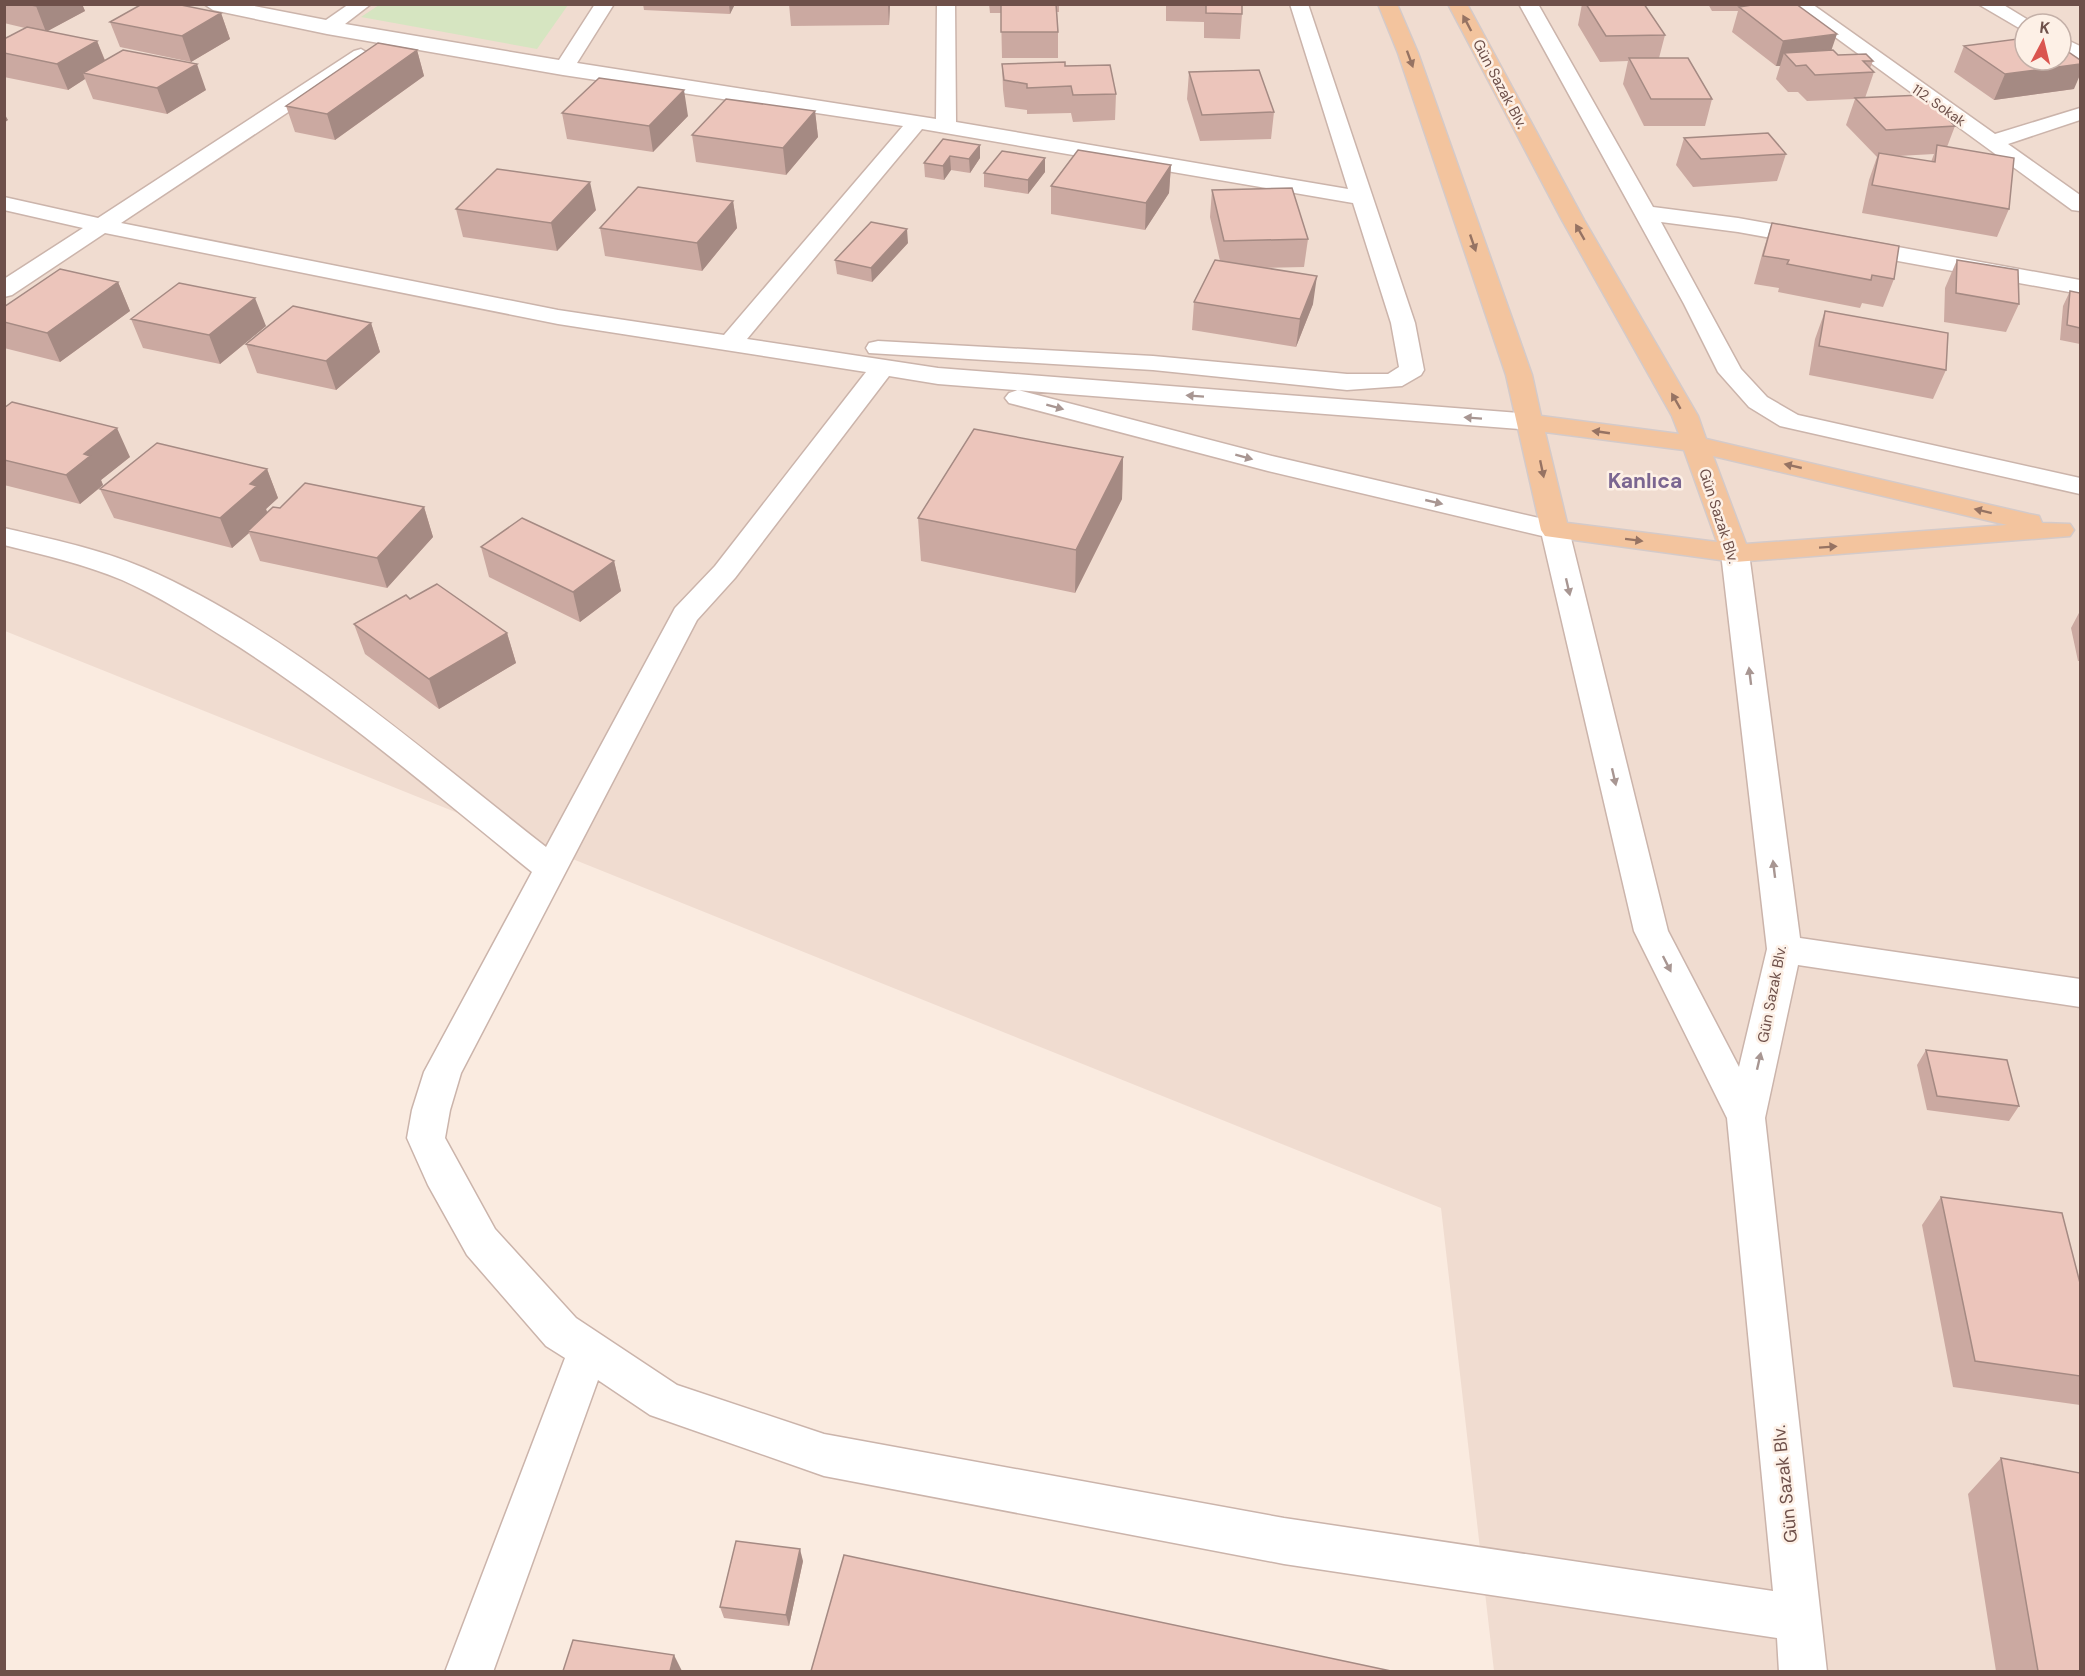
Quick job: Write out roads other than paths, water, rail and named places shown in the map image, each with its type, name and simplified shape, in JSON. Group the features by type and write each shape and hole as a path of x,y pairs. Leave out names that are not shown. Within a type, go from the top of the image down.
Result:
{"main road":[{"name":"Gün Sazak Blv.","path":"1387,4 1408,53 1519,375 1532,422 1555,530"},
{"name":"Gün Sazak Blv.","path":"1457,4 1573,220 1685,416 1735,553"},
{"path":"1532,422 1695,444 2070,533"},
{"path":"1555,530 1735,553 2070,533"}],"street":[{"path":"213,4 327,28 563,69 917,122 1362,198"},
{"path":"327,28 362,4"},
{"path":"563,69 605,4"},
{"path":"946,4 946,127"},
{"path":"694,338 1153,363 1347,382 1393,381 1412,370 1403,323 1299,4"},
{"path":"1528,4 1730,372 1758,402 1789,421 2080,486"},
{"name":"112. Sokak","path":"1799,4 2080,205"},
{"path":"1987,4 2013,17"},
{"path":"4,290 387,38"},
{"path":"1991,142 2080,114"},
{"path":"733,340 917,122"},
{"path":"4,203 103,226 558,317 882,368 938,376 1532,422"},
{"path":"1644,213 1738,225 2080,287"},
{"path":"882,368 725,572 685,615 443,1072 431,1110 426,1138 442,1173 481,1242 561,1332 665,1401 824,1455 1284,1541 1798,1618"},
{"path":"938,376 1269,463 1555,530"},
{"name":"Gün Sazak Blv.","path":"1555,530 1650,931 1746,1118"},
{"path":"4,536 77,555 147,581 290,665 551,869"},
{"name":"Gün Sazak Blv.","path":"1735,553 1784,949 1746,1118 1803,1671"},
{"path":"1784,949 2080,993"},
{"path":"470,1671 588,1351"}],"district":[{"name":"Kanlıca","path":"1645,481"}]}
